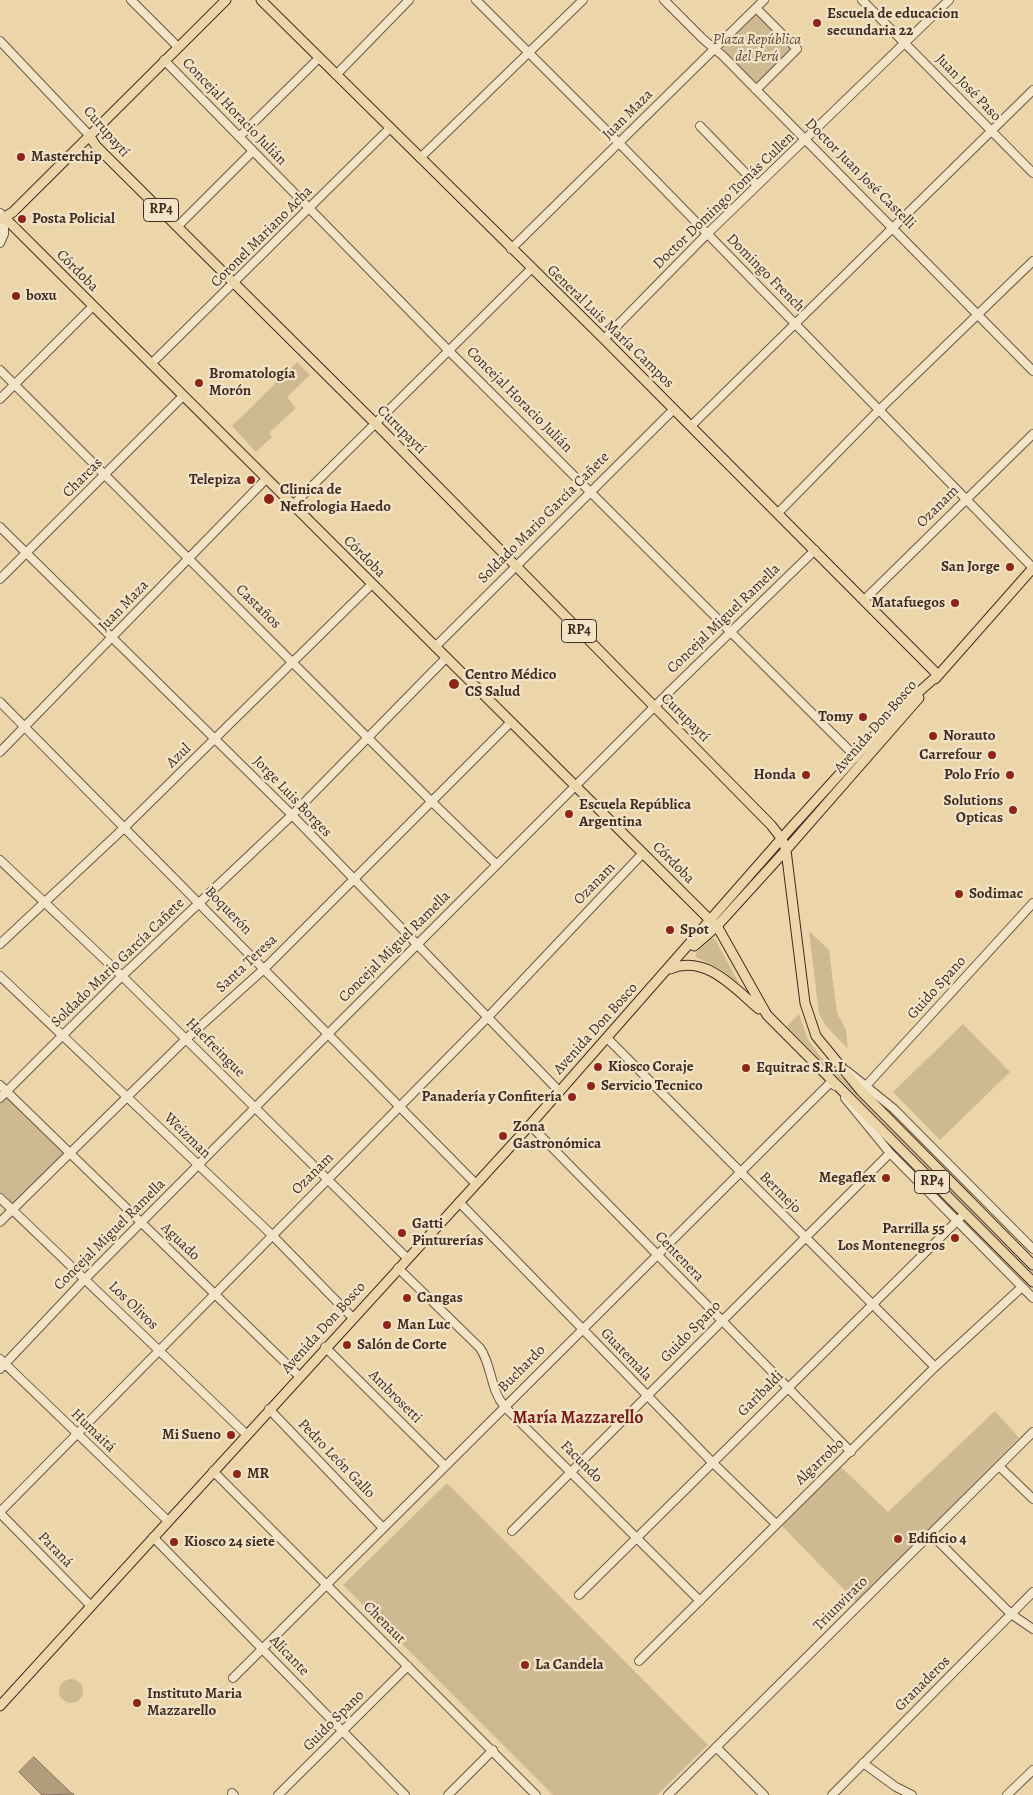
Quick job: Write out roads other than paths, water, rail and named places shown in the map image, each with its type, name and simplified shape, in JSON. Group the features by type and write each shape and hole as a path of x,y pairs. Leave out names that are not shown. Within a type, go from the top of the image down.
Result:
{"main road":[{"path":"1,216 13,212 226,0"},
{"name":"General Luis María Campos","path":"261,0 510,249 604,339 938,675"},
{"name":"Curupaytí","path":"89,135 96,146 376,424 771,825 782,839"},
{"name":"Córdoba","path":"1,216 713,923"},
{"name":"Avenida Don Bosco","path":"0,1706 352,1317 476,1184 668,970 786,850 1033,568"},
{"name":"Avenida Don Bosco","path":"713,923 782,839 894,714 938,675"},
{"name":"RP4","path":"782,839 786,850 808,1015 822,1045 1033,1265"},
{"name":"RP4","path":"713,923 767,1015 961,1217 1032,1281"},
{"path":"668,970 688,963 706,968 727,982 767,1015"},
{"path":"1022,1287 1032,1281"}],"street":[{"name":"Concejal Horacio Julián","path":"131,0 178,47"},
{"path":"336,75 410,0"},
{"name":"Domingo French","path":"476,0 619,143 706,235 796,324 1033,568"},
{"path":"420,158 583,0"},
{"name":"Doctor Juan José Castelli","path":"664,0 893,227 1033,371"},
{"name":"Juan Maza","path":"510,249 764,0"},
{"name":"Juan José Paso","path":"862,0 1033,174"},
{"name":"Doctor Domingo Tomás Cullen","path":"604,339 706,235 949,0"},
{"path":"756,8 797,49 756,90"},
{"name":"Curupaytí","path":"0,41 89,135"},
{"path":"239,137 319,58"},
{"name":"Concejal Horacio Julián","path":"164,60 252,152 856,757"},
{"path":"691,426 1033,90"},
{"path":"700,126 757,185"},
{"name":"Coronel Mariano Acha","path":"151,364 236,283 390,128"},
{"path":"178,226 252,152"},
{"path":"0,243 4,234 1,216"},
{"path":"778,513 879,410 1033,261"},
{"path":"293,505 530,268"},
{"path":"0,399 93,306"},
{"name":"Castaños","path":"0,370 496,864"},
{"name":"Charcas","path":"0,579 183,396"},
{"name":"Soldado Mario García Cañete","path":"435,647 514,566 674,409"},
{"name":"Ozanam","path":"864,600 1033,434"},
{"name":"Juan Maza","path":"0,752 266,479"},
{"name":"Jorge Luis Borges","path":"0,527 292,815 559,1091"},
{"name":"Concejal Miguel Ramella","path":"2,1364 496,864 815,550"},
{"name":"Azul","path":"0,944 43,901 124,828 216,739 372,584"},
{"name":"Soldado Mario García Cañete","path":"0,1098 122,976 292,815 446,658"},
{"name":"Boquerón","path":"0,702 201,903 476,1184"},
{"name":"Santa Teresa","path":"0,1222 126,1096 264,969 511,722"},
{"name":"Ozanam","path":"0,1512 488,1017 643,853"},
{"name":"Haefreingue","path":"0,860 122,976 408,1258"},
{"name":"Guido Spano","path":"864,1088 1033,903"},
{"name":"Weizman","path":"0,976 198,1166 272,1234 352,1317"},
{"name":"Bermejo","path":"606,1038 935,1367"},
{"path":"831,1082 890,1153 961,1217 1033,1298"},
{"name":"Buchardo","path":"233,1678 739,1171 831,1082"},
{"name":"Aguado","path":"0,1085 299,1376"},
{"path":"864,1088 1033,1249"},
{"name":"Centenera","path":"530,1124 851,1452"},
{"name":"Guido Spano","path":"512,1531 890,1153"},
{"name":"Los Olivos","path":"0,1198 246,1434"},
{"name":"Guatemala","path":"459,1202 712,1462 776,1524"},
{"name":"Garibaldi","path":"579,1595 636,1536 961,1217"},
{"name":"Facundo","path":"398,1268 484,1354 495,1390 504,1406 700,1601"},
{"name":"Algarrobo","path":"639,1661 935,1367 1022,1287"},
{"name":"Ambrosetti","path":"325,1348 445,1466"},
{"name":"Humaitá","path":"2,1364 168,1521"},
{"name":"Pedro León Gallo","path":"269,1409 383,1528"},
{"name":"Triunvirato","path":"668,1795 1000,1467 1033,1432"},
{"path":"1000,1467 1033,1499"},
{"name":"Chenaut","path":"213,1471 536,1795"},
{"name":"Paraná","path":"0,1512 91,1606"},
{"path":"932,1534 1011,1614 1033,1629"},
{"name":"Alicante","path":"153,1536 405,1795"},
{"name":"Granaderos","path":"832,1795 1033,1592"},
{"name":"Guido Spano","path":"278,1795 408,1666"},
{"path":"716,1747 764,1795"},
{"path":"448,1795 493,1750"},
{"path":"863,1763 896,1787 912,1795"},
{"path":"1007,1795 1033,1770"}],"place":[{"name":"Escuela de educacion secundaria 22","path":"817,23"},
{"name":"Masterchip","path":"21,157"},
{"name":"Posta Policial","path":"22,219"},
{"name":"boxu","path":"16,296"},
{"name":"Bromatología Morón","path":"199,383"},
{"name":"Telepiza","path":"251,480"},
{"name":"Clinica de Nefrologia Haedo","path":"269,499"},
{"name":"San Jorge","path":"1010,567"},
{"name":"Matafuegos","path":"955,603"},
{"name":"Centro Médico CS Salud","path":"454,684"},
{"name":"Tomy","path":"863,717"},
{"name":"Norauto","path":"933,736"},
{"name":"Carrefour","path":"992,755"},
{"name":"Honda","path":"806,775"},
{"name":"Polo Frío","path":"1010,775"},
{"name":"Solutions Opticas","path":"1013,810"},
{"name":"Escuela República Argentina","path":"569,814"},
{"name":"Sodimac","path":"959,894"},
{"name":"Spot","path":"670,930"},
{"name":"Kiosco Coraje","path":"598,1067"},
{"name":"Equitrac S.R.L","path":"746,1068"},
{"name":"Servicio Tecnico","path":"591,1086"},
{"name":"Panadería y Confitería","path":"572,1097"},
{"name":"Zona Gastronómica","path":"503,1136"},
{"name":"Megaflex","path":"886,1178"},
{"name":"Gatti Pinturerías","path":"402,1233"},
{"name":"Parrilla 55 Los Montenegros","path":"955,1238"},
{"name":"Cangas","path":"407,1298"},
{"name":"Man Luc","path":"387,1325"},
{"name":"Salón de Corte","path":"347,1345"},
{"name":"Mi Sueno","path":"231,1435"},
{"name":"MR","path":"237,1474"},
{"name":"Edificio 4","path":"898,1539"},
{"name":"Kiosco 24 siete","path":"174,1542"},
{"name":"La Candela","path":"525,1665"},
{"name":"Instituto Maria Mazzarello","path":"137,1703"}],"district":[{"name":"María Mazzarello","path":"578,1419"}],"park label":[{"name":"Plaza República del Perú","path":"757,48"}]}
